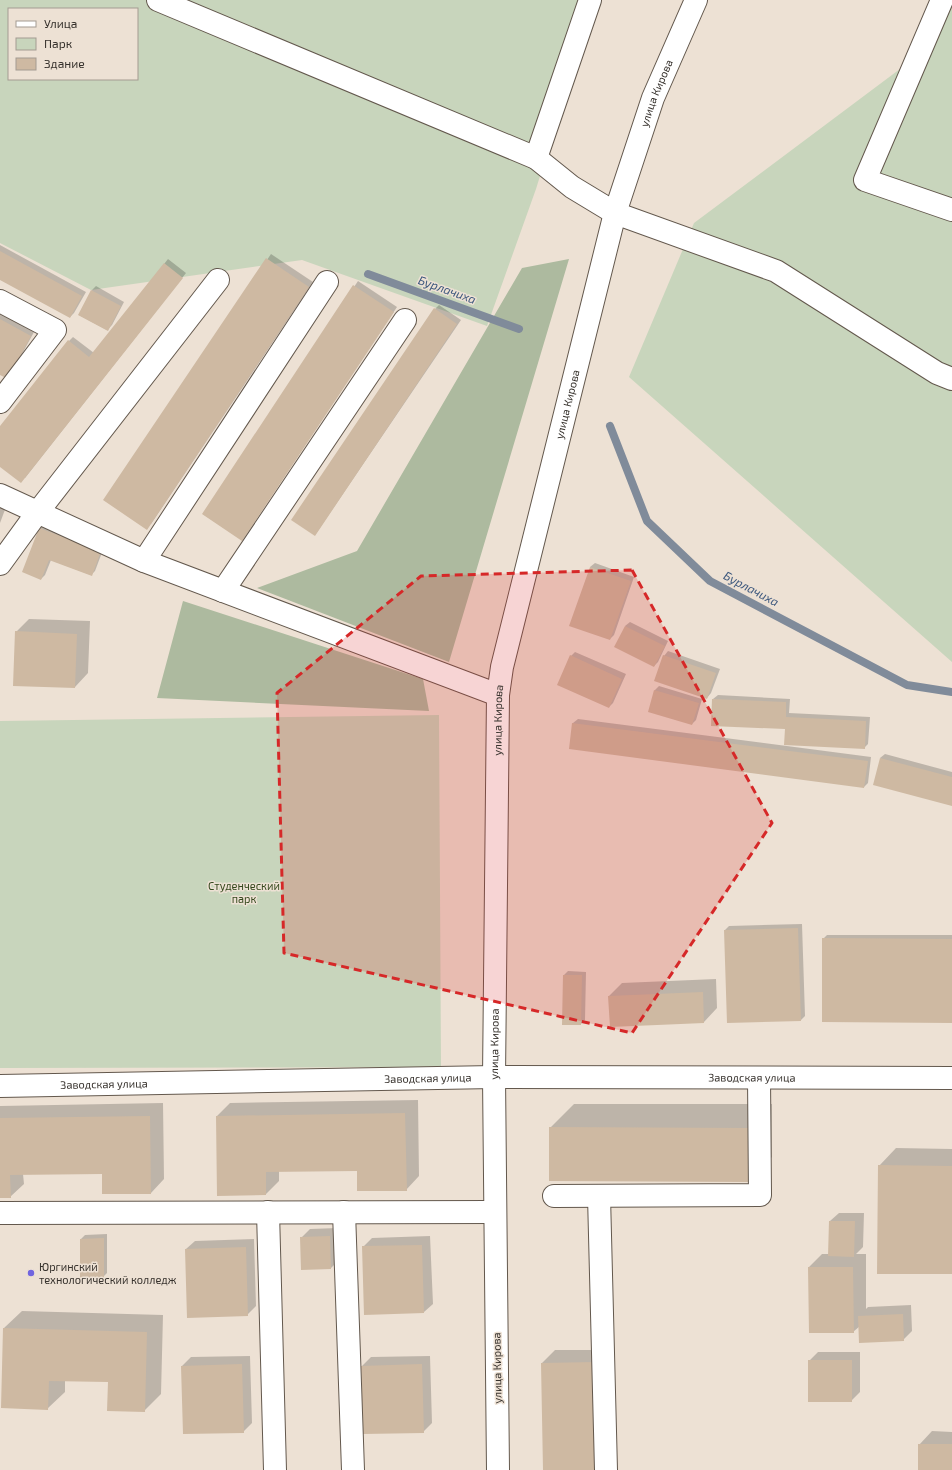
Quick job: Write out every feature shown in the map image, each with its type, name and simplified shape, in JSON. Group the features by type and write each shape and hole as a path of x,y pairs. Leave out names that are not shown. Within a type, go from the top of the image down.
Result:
{"street":[{"path":"158,0 536,158 572,187 615,213 776,271 937,373 952,378"},
{"path":"536,158 590,0"},
{"name":"улица Кирова","path":"498,1470 494,1077 498,695 502,667 615,213 653,98 696,0"},
{"path":"942,0 865,180 952,210"},
{"path":"0,564 37,513 218,280"},
{"path":"144,561 327,282"},
{"path":"0,301 55,330 1,399"},
{"path":"223,591 405,320"},
{"path":"0,495 144,561 498,695"},
{"name":"Заводская улица","path":"0,1086 494,1077 952,1078"},
{"path":"554,1196 760,1195 759,1078"},
{"path":"599,1196 606,1470"},
{"path":"268,1212 275,1470"},
{"path":"344,1212 353,1470"},
{"path":"0,1213 495,1212"}],"highlighted area":[{"path":"632,570 772,823 632,1033 284,953 277,693 421,576"}],"green space":[{"path":"0,0 594,0 536,189 487,326 302,260 91,290 0,243"},
{"path":"952,0 952,662 629,377 694,223 920,54"},
{"path":"569,259 449,662 257,588 357,551 522,268"},
{"path":"183,601 423,679 429,711 157,698"},
{"name":"Студенческий парк","path":"439,715 441,1067 0,1068 0,721"}],"building":[{"path":"0,251 82,296 70,318 0,280"},
{"path":"266,258 309,287 147,530 103,500"},
{"path":"164,263 183,278 21,483 0,467 0,426 68,340 89,357"},
{"path":"353,285 394,312 242,541 202,514"},
{"path":"91,290 121,306 108,331 78,315"},
{"path":"434,308 457,324 315,536 291,520"},
{"path":"0,319 31,336 8,379 0,375"},
{"path":"39,528 101,551 92,576 49,560 41,580 22,572"},
{"path":"590,567 631,581 610,640 569,626"},
{"path":"625,626 665,646 654,667 614,647"},
{"path":"15,631 77,634 75,688 13,686"},
{"path":"570,655 622,679 609,708 557,685"},
{"path":"663,655 716,673 707,699 654,681"},
{"path":"654,690 699,703 692,725 648,712"},
{"path":"712,699 786,702 786,717 866,721 865,749 784,745 785,729 711,726"},
{"path":"572,723 868,761 864,788 569,749"},
{"path":"880,758 952,777 952,806 873,785"},
{"path":"798,928 801,1021 727,1023 724,930"},
{"path":"822,938 952,939 952,1023 822,1022"},
{"path":"563,975 582,975 581,1025 562,1025"},
{"path":"703,992 704,1023 610,1027 608,996"},
{"path":"405,1113 407,1191 357,1191 357,1171 266,1172 266,1195 217,1196 216,1116"},
{"path":"150,1116 151,1194 102,1194 102,1174 10,1175 11,1198 0,1198 0,1118"},
{"path":"549,1127 749,1128 748,1182 549,1181"},
{"path":"878,1165 952,1166 952,1274 877,1274"},
{"path":"829,1221 855,1221 854,1257 828,1256"},
{"path":"330,1236 331,1269 301,1270 300,1237"},
{"path":"104,1238 104,1278 80,1278 80,1239"},
{"path":"422,1245 424,1313 364,1315 362,1246"},
{"path":"246,1247 248,1316 187,1318 185,1249"},
{"path":"808,1267 853,1267 854,1333 809,1333"},
{"path":"903,1314 904,1341 859,1343 858,1316"},
{"path":"3,1328 147,1332 145,1412 107,1411 108,1382 49,1381 48,1410 1,1408"},
{"path":"808,1360 852,1360 852,1402 808,1402"},
{"path":"596,1362 597,1470 543,1470 541,1363"},
{"path":"242,1364 244,1433 183,1434 181,1366"},
{"path":"422,1364 424,1433 363,1434 361,1366"},
{"path":"918,1444 952,1444 952,1470 918,1470"}],"waterway":[{"name":"Бурлачиха","path":"368,274 519,329"},
{"name":"Бурлачиха","path":"610,426 647,521 710,581 907,685 952,692"}],"place":[{"name":"Юргинский технологический колледж","path":"31,1273"}]}
